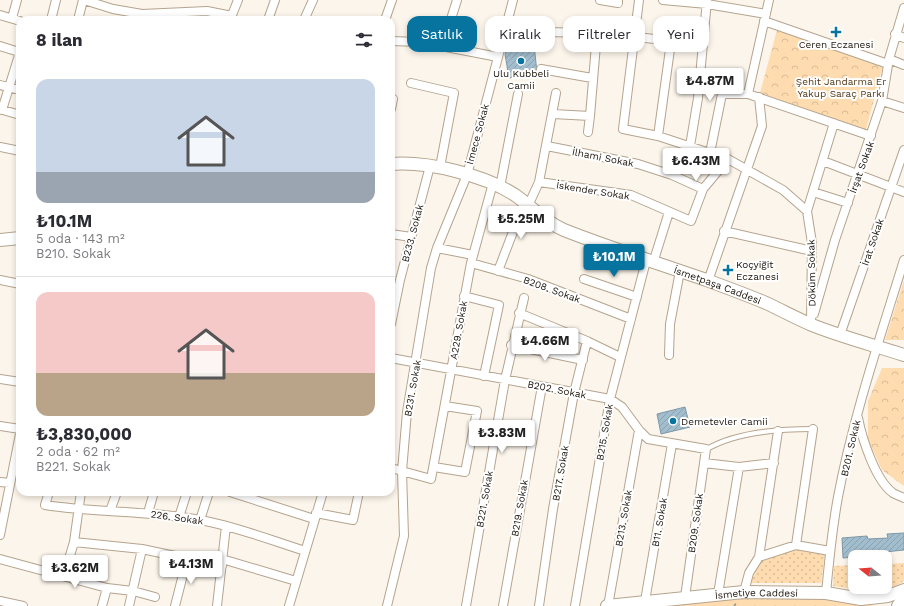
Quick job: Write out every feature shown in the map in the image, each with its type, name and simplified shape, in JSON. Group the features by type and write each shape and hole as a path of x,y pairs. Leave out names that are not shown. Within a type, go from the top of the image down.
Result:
{"main road":[{"name":"İsmetpaşa Caddesi","path":"395,164 406,163 435,166 497,185 526,204 547,221 562,229 764,302 811,324 840,335 904,355"},
{"path":"0,240 16,238"},
{"name":"İsmetpaşa Caddesi","path":"890,350 904,350"},
{"name":"İsmetiye Caddesi","path":"608,606 646,604 685,597 744,592 826,593 894,603 904,590"},
{"path":"894,603 904,597"}],"street":[{"path":"12,18 17,0"},
{"path":"53,16 56,0"},
{"path":"79,16 83,0 113,9 142,14 207,11 224,16"},
{"path":"232,16 238,0"},
{"path":"269,16 275,0"},
{"path":"306,16 313,0"},
{"path":"386,16 392,0"},
{"path":"452,16 457,0"},
{"name":"İmece Sokak","path":"509,16 513,0"},
{"path":"600,0 618,2 618,0"},
{"path":"636,16 639,0"},
{"path":"663,0 725,4 904,65"},
{"path":"748,94 769,0"},
{"path":"706,16 707,2"},
{"name":"İrşat Sokak","path":"811,324 835,240 882,101 895,34 904,10"},
{"path":"0,15 16,20"},
{"path":"895,34 904,38"},
{"path":"395,41 420,42 498,57"},
{"path":"0,46 16,51"},
{"name":"İmece Sokak","path":"467,175 499,52"},
{"path":"588,132 595,52"},
{"path":"631,52 623,129 658,136 728,158 783,190 807,211 834,123"},
{"path":"658,136 670,52"},
{"path":"690,146 698,98 702,52"},
{"path":"16,64 1,110 16,114"},
{"path":"541,69 592,78"},
{"name":"B233. Sokak","path":"395,307 411,237 435,166 454,93 410,83"},
{"path":"0,84 16,89"},
{"path":"498,271 526,204 539,182 556,93"},
{"name":"A229. Sokak","path":"402,471 431,479 472,259 497,185 518,94"},
{"path":"710,153 722,94 748,94 871,136"},
{"path":"708,281 724,231 748,169 762,126 759,98"},
{"path":"882,101 904,108"},
{"path":"553,114 590,116"},
{"name":"İlhami Sokak","path":"547,146 638,164 672,175 703,189"},
{"path":"0,147 16,151"},
{"name":"İrat Sokak","path":"840,335 904,150"},
{"path":"703,189 728,158"},
{"path":"823,161 904,192"},
{"name":"B231. Sokak","path":"387,606 404,536 402,471 407,412 431,268 437,248 467,175"},
{"name":"İskender Sokak","path":"539,182 631,195 690,221 703,189"},
{"path":"813,192 848,203"},
{"name":"Döküm Sokak","path":"807,211 812,251 811,324"},
{"name":"B215. Sokak","path":"575,606 610,399 620,357 637,297 669,212"},
{"path":"724,231 812,251"},
{"path":"395,235 411,237"},
{"name":"B208. Sokak","path":"437,248 472,259 498,271 528,279 631,319"},
{"name":"B201. Sokak","path":"826,593 838,496 857,415 904,260"},
{"path":"669,355 670,324 680,271"},
{"path":"584,279 637,297"},
{"path":"0,280 16,283"},
{"path":"464,296 499,305 484,376"},
{"name":"B221. Sokak","path":"466,606 505,380 519,313 524,298"},
{"path":"519,313 587,341 620,357"},
{"name":"B217. Sokak","path":"539,606 553,509 574,393 587,341"},
{"path":"512,345 583,360"},
{"name":"B202. Sokak","path":"395,359 610,399 622,407 639,430 648,439 706,450"},
{"path":"0,378 16,381"},
{"name":"B219. Sokak","path":"503,606 512,547 542,386"},
{"path":"434,467 465,472 477,411 445,406"},
{"path":"857,415 863,441 878,475 892,492 904,498"},
{"path":"0,426 16,428"},
{"path":"796,545 813,429"},
{"name":"B213. Sokak","path":"608,606 639,430"},
{"path":"744,592 750,573 759,558 778,431"},
{"name":"B11. Sokak","path":"646,604 672,444"},
{"name":"B209. Sokak","path":"685,597 706,450"},
{"path":"0,535 1,523 16,454"},
{"path":"704,463 738,467 774,463"},
{"path":"718,594 738,467"},
{"path":"395,469 402,471"},
{"path":"0,482 10,483"},
{"name":"226. Sokak","path":"48,496 45,505 78,510 148,513 200,520 226,526 305,551"},
{"path":"64,576 74,542 80,496"},
{"path":"110,511 116,496"},
{"path":"148,513 153,496"},
{"path":"179,517 186,496"},
{"path":"200,520 208,496"},
{"path":"244,496 315,516 353,520 358,496"},
{"path":"289,606 321,496"},
{"path":"217,606 226,526"},
{"path":"74,542 142,549 187,559 222,563 296,581"},
{"path":"759,558 796,545 830,551"},
{"path":"129,606 142,549"},
{"path":"0,559 107,588 133,591 155,597"},
{"path":"175,606 187,559"},
{"path":"102,606 107,588"},
{"path":"0,601 23,606"}],"lane":[{"path":"706,450 718,443 778,431 813,429"}],"green space":[{"name":"Şehit Jandarma Er Yakup Saraç Parkı","path":"777,30 883,65 866,130 760,93"},
{"path":"904,280 904,340 885,340"},
{"path":"882,368 904,368 904,486 882,470 868,440 868,401"},
{"path":"795,549 825,553 821,583 750,583 762,560"},
{"path":"904,563 904,581 892,587 892,564"},
{"path":"848,565 848,588 833,586 834,566"},
{"path":"754,597 830,598 860,602 874,606 668,606"}],"building":[{"name":"Ulu Kubbeli Camii","path":"505,52 535,52 537,73 509,78"},
{"name":"Demetevler Camii","path":"685,407 690,427 661,434 657,414"},
{"path":"904,533 904,550 892,551 892,550 848,550 848,558 843,558 842,538 867,536 868,539 888,538 887,534"}],"place":[{"name":"Ceren Eczanesi","path":"836,32"},
{"name":"Ulu Kubbeli Camii","path":"521,61"},
{"name":"Koçyiğit Eczanesi","path":"728,270"},
{"name":"Demetevler Camii","path":"673,421"}]}
